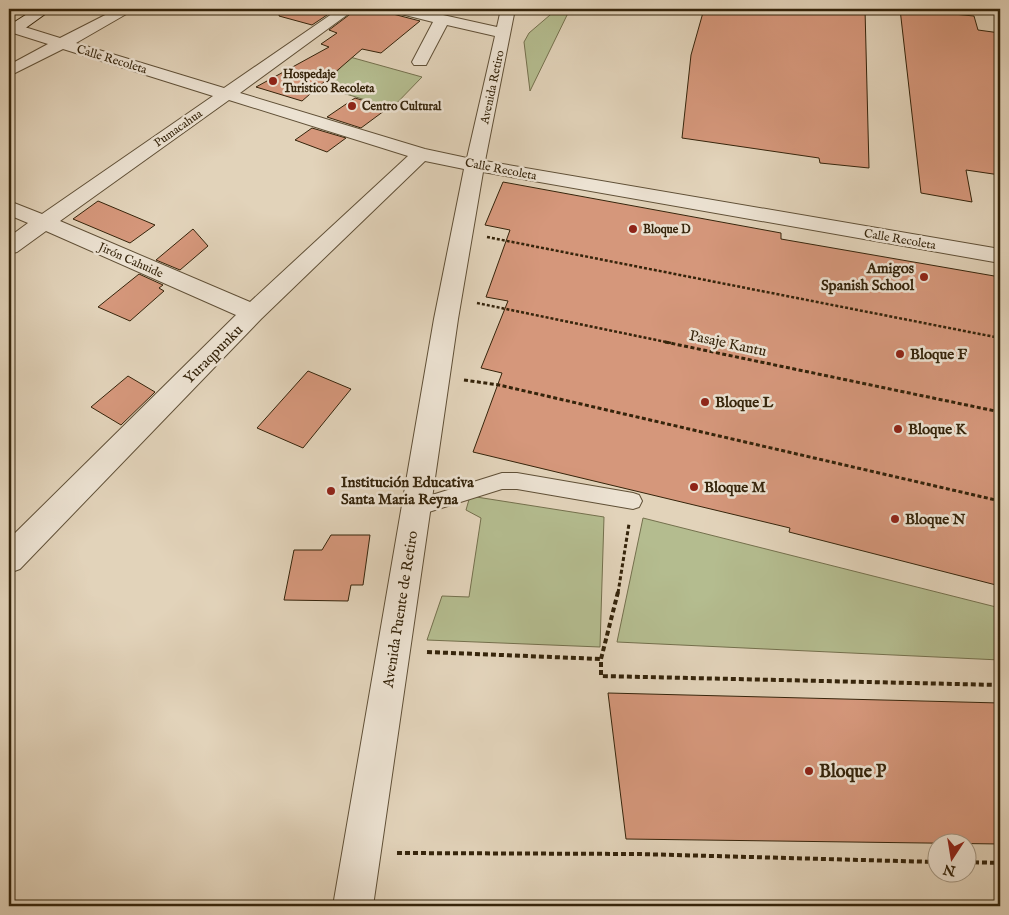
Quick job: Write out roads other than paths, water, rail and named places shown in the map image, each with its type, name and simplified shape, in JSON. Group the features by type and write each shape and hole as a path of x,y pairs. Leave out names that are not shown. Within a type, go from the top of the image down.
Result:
{"street":[{"path":"11,24 30,9"},
{"path":"11,24 45,9"},
{"path":"9,72 128,9"},
{"name":"Pumacahua","path":"9,246 348,9"},
{"path":"398,9 503,33"},
{"name":"Avenida Retiro","path":"475,164 508,9"},
{"path":"420,62 442,19"},
{"name":"Calle Recoleta","path":"11,24 61,44 421,154 1000,256"},
{"name":"Yuraqpunku","path":"10,557 253,313 421,154"},
{"name":"Avenida Puente de Retiro","path":"353,906 437,376 475,164"},
{"name":"Jirón Cahuide","path":"9,207 253,313"}],"lane":[{"path":"416,508 502,481 527,482 633,501"}],"place":[{"name":"Hospedaje Turistico Recoleta","path":"273,81"},
{"name":"Centro Cultural","path":"352,106"},
{"name":"Bloque D","path":"633,229"},
{"name":"Amigos Spanish School","path":"924,277"},
{"name":"Bloque F","path":"900,354"},
{"name":"Bloque L","path":"705,402"},
{"name":"Bloque K","path":"898,429"},
{"name":"Bloque M","path":"694,487"},
{"name":"Institución Educativa Santa Maria Reyna","path":"331,491"},
{"name":"Bloque N","path":"895,519"},
{"name":"Bloque P","path":"809,771"}]}
